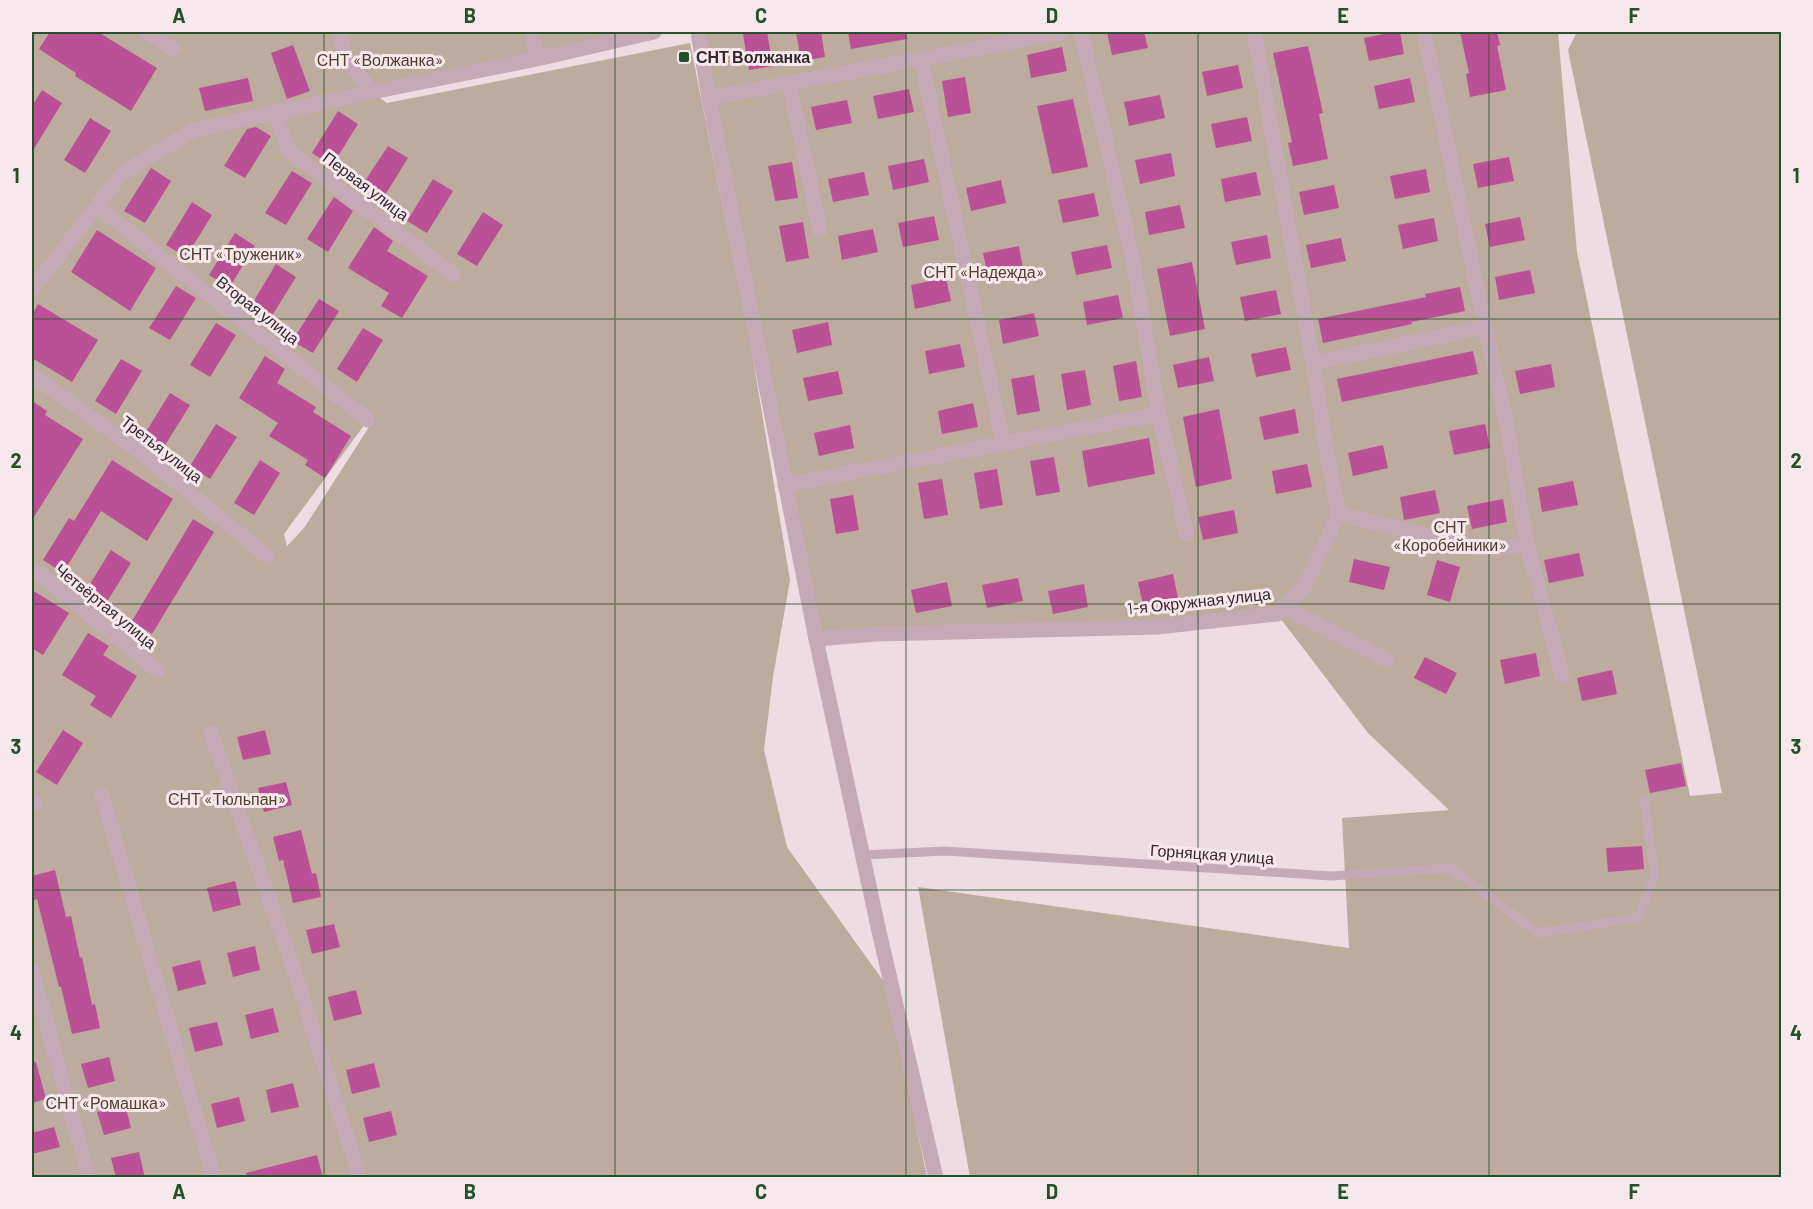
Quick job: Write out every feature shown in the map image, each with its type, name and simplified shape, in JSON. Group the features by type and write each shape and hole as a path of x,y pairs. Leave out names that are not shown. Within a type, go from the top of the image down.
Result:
{"street":[{"path":"146,32 173,49"},
{"path":"339,32 346,58 372,92"},
{"path":"532,32 537,60"},
{"path":"32,290 122,173 194,130 537,60 654,32"},
{"path":"698,32 816,639 936,1178"},
{"path":"709,98 1062,32"},
{"path":"1081,32 1133,261 1159,414 1187,535"},
{"path":"1254,32 1326,448 1340,514 1488,550 1527,544"},
{"path":"1424,32 1506,421 1527,544 1562,675"},
{"path":"921,59 1003,442"},
{"path":"789,83 820,230"},
{"name":"Первая улица","path":"275,112 289,150 454,275"},
{"name":"Вторая улица","path":"97,206 368,420"},
{"path":"1313,363 1485,327"},
{"name":"Третья улица","path":"32,375 133,447 267,556"},
{"path":"785,485 1159,414"},
{"name":"1-я Окружная улица","path":"816,639 877,634 1157,627 1277,614 1303,589 1340,514"},
{"name":"Четвёртая улица","path":"32,568 158,671"},
{"path":"1284,607 1387,660"},
{"path":"211,733 294,970 360,1178"},
{"path":"102,795 214,1178"},
{"path":"32,970 89,1178"}],"lane":[{"name":"Горняцкая улица","path":"863,855 945,851 1331,876 1451,868 1538,933 1638,918 1654,876 1644,801"}],"green space":[{"path":"32,32 648,32 372,92 387,103 690,43 750,341 790,580 773,677 764,750 787,847 887,986 927,1177 32,1177","holes":["374,415 371,424 304,528 287,546 284,534"]},
{"path":"698,32 1558,32 1577,252 1690,796 1722,793 1568,50 1577,32 1781,32 1781,1177 970,1177 918,887 1349,948 1342,818 1449,810 1368,733 1277,614 816,639"}],"building":[{"path":"50,32 98,32 157,68 131,111 75,76 76,73 39,49"},
{"path":"767,32 773,66 749,70 743,34"},
{"path":"796,32 821,32 825,57 801,61"},
{"path":"848,32 906,32 907,39 851,49"},
{"path":"1107,32 1144,32 1148,48 1112,55"},
{"path":"1400,32 1404,54 1369,61 1364,38"},
{"path":"1460,32 1497,32 1500,45 1497,46 1506,90 1470,97 1466,74 1469,73"},
{"path":"293,45 310,91 287,99 271,53"},
{"path":"1308,46 1323,113 1319,114 1328,159 1293,166 1288,143 1292,142 1273,53"},
{"path":"1062,47 1067,71 1031,78 1027,55"},
{"path":"1238,65 1243,88 1207,96 1202,72"},
{"path":"965,77 971,113 948,117 942,81"},
{"path":"248,78 253,101 205,111 199,88"},
{"path":"1410,78 1415,102 1379,109 1374,86"},
{"path":"909,89 914,112 878,119 873,96"},
{"path":"42,90 62,103 32,152 32,106"},
{"path":"1160,95 1165,118 1129,126 1124,102"},
{"path":"1073,99 1088,167 1052,174 1037,106"},
{"path":"847,100 852,123 816,130 811,107"},
{"path":"338,111 358,124 332,166 312,153"},
{"path":"1247,117 1252,141 1216,148 1211,124"},
{"path":"90,118 111,131 85,173 64,160"},
{"path":"256,127 271,136 245,178 224,166 247,129"},
{"path":"388,146 408,158 382,200 361,187"},
{"path":"1171,153 1175,176 1140,184 1135,160"},
{"path":"1509,157 1514,181 1478,188 1473,164"},
{"path":"924,159 929,182 893,190 888,166"},
{"path":"792,162 798,198 775,201 768,166"},
{"path":"151,168 171,181 145,223 124,211"},
{"path":"1426,169 1430,192 1395,199 1390,176"},
{"path":"292,171 312,183 286,225 265,213"},
{"path":"864,172 869,195 833,202 828,179"},
{"path":"1256,172 1261,195 1225,202 1221,179"},
{"path":"433,179 453,191 427,233 407,221"},
{"path":"1001,180 1006,203 971,211 966,188"},
{"path":"1334,185 1339,208 1304,215 1299,192"},
{"path":"1094,193 1099,216 1063,223 1058,200"},
{"path":"334,197 353,211 328,252 307,239"},
{"path":"192,202 212,215 186,257 166,245"},
{"path":"1180,205 1185,228 1149,235 1145,212"},
{"path":"483,212 503,225 477,266 457,254"},
{"path":"934,216 939,240 903,247 898,223"},
{"path":"1520,217 1525,240 1490,247 1485,224"},
{"path":"1434,218 1438,241 1403,249 1398,225"},
{"path":"803,222 809,258 786,262 779,226"},
{"path":"374,227 393,241 387,251 428,276 402,318 381,306 389,293 348,268"},
{"path":"873,229 878,252 842,260 838,236"},
{"path":"97,230 156,268 130,311 71,272"},
{"path":"235,233 255,246 229,288 209,275"},
{"path":"1267,235 1271,258 1236,265 1231,242"},
{"path":"1341,238 1346,261 1311,268 1306,245"},
{"path":"1107,245 1112,268 1076,275 1071,252"},
{"path":"1019,246 1023,269 988,276 983,253"},
{"path":"1192,262 1205,329 1170,336 1157,269"},
{"path":"276,264 296,277 270,319 250,307"},
{"path":"1530,270 1535,293 1499,300 1495,277"},
{"path":"946,278 951,301 915,309 911,285"},
{"path":"176,286 196,298 170,340 149,328"},
{"path":"1460,287 1465,311 1323,343 1318,319 1426,297 1425,294"},
{"path":"1276,290 1281,314 1245,321 1240,297"},
{"path":"1118,295 1123,318 1087,325 1083,302"},
{"path":"319,299 339,311 313,353 292,341"},
{"path":"38,304 98,340 72,382 32,358 32,315"},
{"path":"1034,313 1039,336 1003,344 999,320"},
{"path":"828,322 832,345 797,353 792,330"},
{"path":"216,323 236,335 210,377 190,365"},
{"path":"363,328 383,340 357,382 337,369"},
{"path":"960,344 965,367 929,374 925,351"},
{"path":"1286,347 1291,370 1256,377 1251,354"},
{"path":"1473,351 1478,374 1342,402 1337,379"},
{"path":"265,356 285,369 277,383 316,407 313,412 351,436 325,478 305,465 308,460 269,436 278,423 239,398"},
{"path":"1209,357 1214,381 1178,388 1173,365"},
{"path":"121,359 142,371 116,414 95,401"},
{"path":"1136,361 1142,397 1119,401 1113,366"},
{"path":"1551,364 1555,387 1520,394 1515,371"},
{"path":"1085,370 1091,405 1067,410 1061,374"},
{"path":"838,371 843,394 808,401 803,378"},
{"path":"1034,375 1040,411 1017,415 1011,379"},
{"path":"170,393 190,405 164,447 144,435"},
{"path":"32,401 47,411 45,415 83,439 32,520"},
{"path":"973,403 978,427 942,434 938,411"},
{"path":"1219,409 1232,479 1196,487 1183,417"},
{"path":"1295,409 1299,433 1264,440 1259,417"},
{"path":"216,424 237,437 210,479 190,466"},
{"path":"1485,424 1490,448 1454,455 1449,431"},
{"path":"850,425 854,448 819,456 814,433"},
{"path":"1149,438 1155,474 1088,487 1082,451"},
{"path":"1383,445 1388,468 1353,476 1348,453"},
{"path":"1054,457 1060,492 1036,496 1030,461"},
{"path":"112,460 173,499 147,541 101,511 63,573 43,560 69,518 74,521"},
{"path":"260,460 280,473 254,515 234,503"},
{"path":"1307,464 1312,487 1276,494 1272,471"},
{"path":"997,469 1003,505 980,509 974,473"},
{"path":"942,479 948,515 924,519 918,483"},
{"path":"1573,481 1578,505 1542,512 1538,488"},
{"path":"1435,490 1440,513 1404,520 1400,497"},
{"path":"853,495 859,530 836,534 830,499"},
{"path":"1503,499 1507,522 1472,529 1467,506"},
{"path":"1234,510 1238,533 1203,540 1198,517"},
{"path":"193,519 214,532 152,634 132,621"},
{"path":"111,550 131,563 105,605 85,592"},
{"path":"1579,553 1584,576 1549,583 1544,560"},
{"path":"1354,559 1390,567 1384,590 1349,582"},
{"path":"1437,560 1460,567 1450,602 1427,595"},
{"path":"1173,574 1178,598 1143,605 1138,582"},
{"path":"1018,578 1023,601 987,608 982,585"},
{"path":"947,582 952,606 916,613 911,590"},
{"path":"1084,584 1088,607 1053,614 1048,591"},
{"path":"32,590 69,613 43,655 32,648"},
{"path":"88,633 109,646 103,655 137,676 111,718 90,705 96,696 62,675"},
{"path":"1536,653 1540,676 1505,684 1500,660"},
{"path":"1425,657 1457,673 1446,694 1414,678"},
{"path":"1612,670 1617,694 1582,701 1577,678"},
{"path":"63,730 83,743 57,785 36,772"},
{"path":"265,730 271,754 243,760 237,737"},
{"path":"1681,763 1686,786 1650,793 1645,770"},
{"path":"286,782 292,805 264,812 258,788"},
{"path":"301,830 312,874 316,873 321,897 293,903 283,860 279,861 273,837"},
{"path":"1642,846 1644,869 1608,872 1606,848"},
{"path":"55,870 66,917 71,916 92,1005 95,1004 100,1028 72,1034 37,899 32,901 32,876"},
{"path":"235,881 241,905 213,912 207,888"},
{"path":"334,924 340,947 312,954 306,930"},
{"path":"255,946 260,970 233,977 227,953"},
{"path":"200,960 206,984 178,991 172,967"},
{"path":"356,990 362,1014 334,1021 328,997"},
{"path":"273,1008 279,1032 251,1039 245,1015"},
{"path":"217,1022 223,1045 195,1052 189,1028"},
{"path":"109,1057 115,1081 88,1088 81,1064"},
{"path":"32,1062 36,1062 46,1099 32,1103"},
{"path":"374,1063 380,1087 352,1094 346,1070"},
{"path":"293,1083 299,1107 271,1113 266,1090"},
{"path":"239,1097 245,1121 217,1128 211,1104"},
{"path":"125,1104 131,1128 104,1135 97,1112"},
{"path":"391,1111 397,1135 369,1142 363,1118"},
{"path":"54,1127 60,1147 32,1154 32,1133"},
{"path":"139,1152 145,1178 116,1178 111,1158"},
{"path":"317,1155 323,1178 246,1178 246,1173"}],"place":[{"name":"СНТ Волжанка","path":"684,57"}],"park label":[{"name":"СНТ «Волжанка»","path":"380,60"},
{"name":"СНТ «Труженик»","path":"241,254"},
{"name":"СНТ «Надежда»","path":"984,272"},
{"name":"СНТ «Коробейники»","path":"1450,536"},
{"name":"СНТ «Тюльпан»","path":"227,799"},
{"name":"СНТ «Ромашка»","path":"106,1103"}]}
